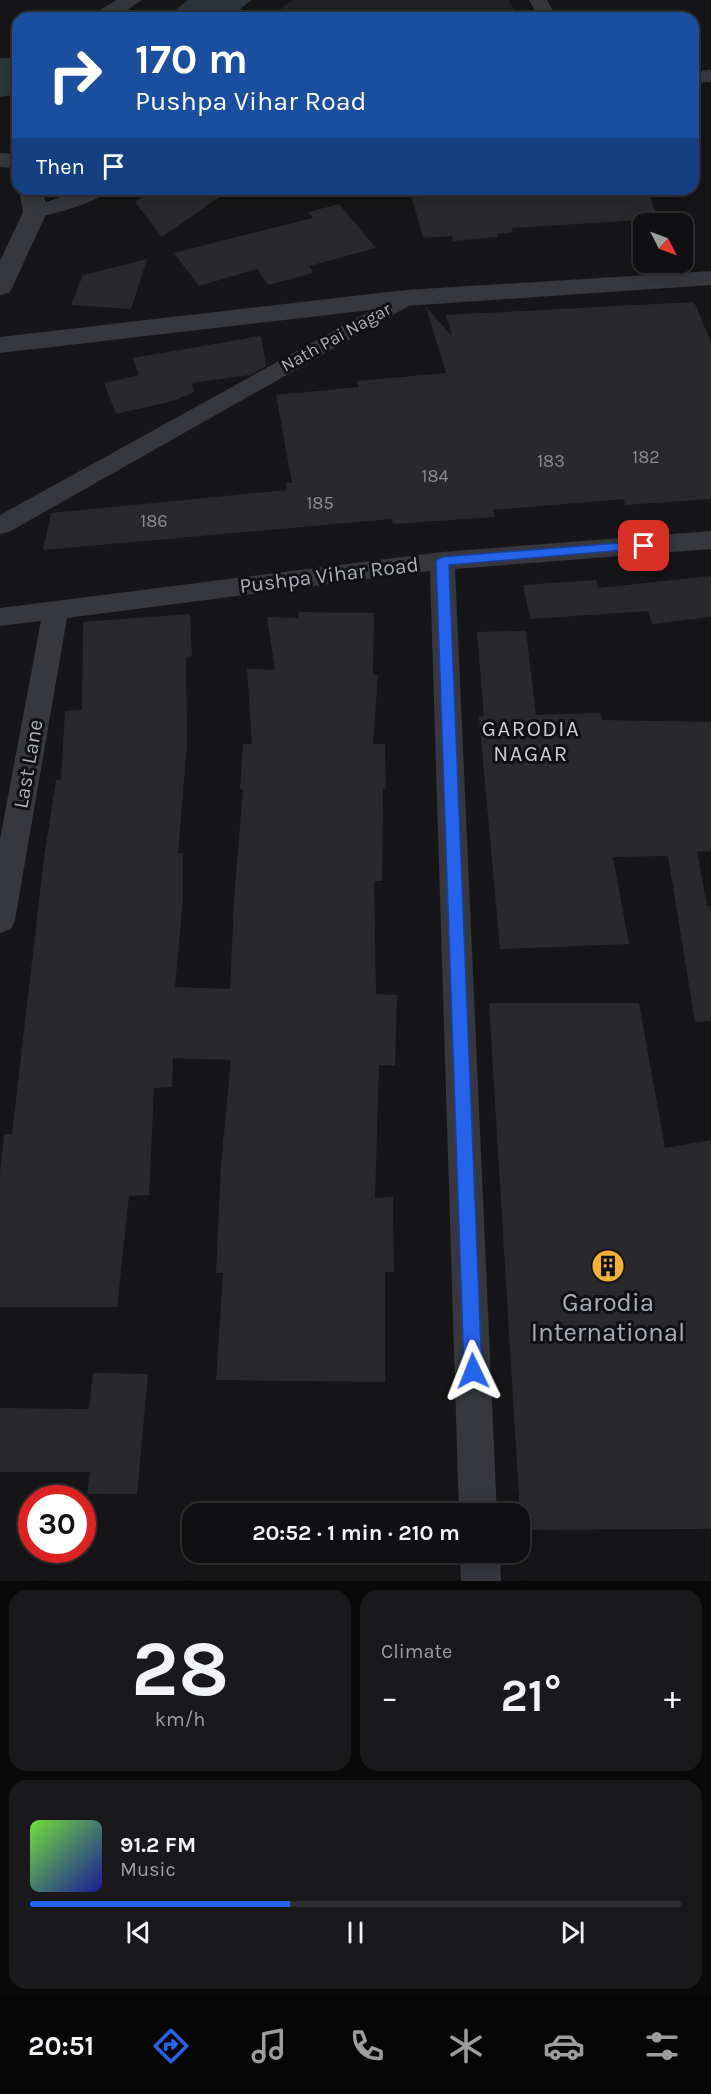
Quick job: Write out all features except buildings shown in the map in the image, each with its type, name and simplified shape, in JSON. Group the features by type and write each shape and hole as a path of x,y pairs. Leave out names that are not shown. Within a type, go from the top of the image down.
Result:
{"street":[{"path":"111,12 132,0"},
{"path":"0,288 33,200 89,195"},
{"name":"Nath Pai Nagar","path":"0,526 406,298 711,278"},
{"path":"0,345 406,298"},
{"name":"Pushpa Vihar Road","path":"0,617 56,608 442,561 711,540"},
{"path":"442,561 478,1503"},
{"name":"Last Lane","path":"0,920 56,608"},
{"path":"480,1563 481,1581"}],"shaded area":[{"path":"188,0 251,0 237,12 173,12"},
{"path":"293,0 509,0 516,12 277,12"},
{"path":"0,58 12,58 12,95 0,97"}],"place":[{"name":"Garodia International","path":"608,1266"}],"district":[{"name":"GARODIA NAGAR","path":"531,740"}],"route":[{"path":"473,1371 442,561 644,546"}]}
